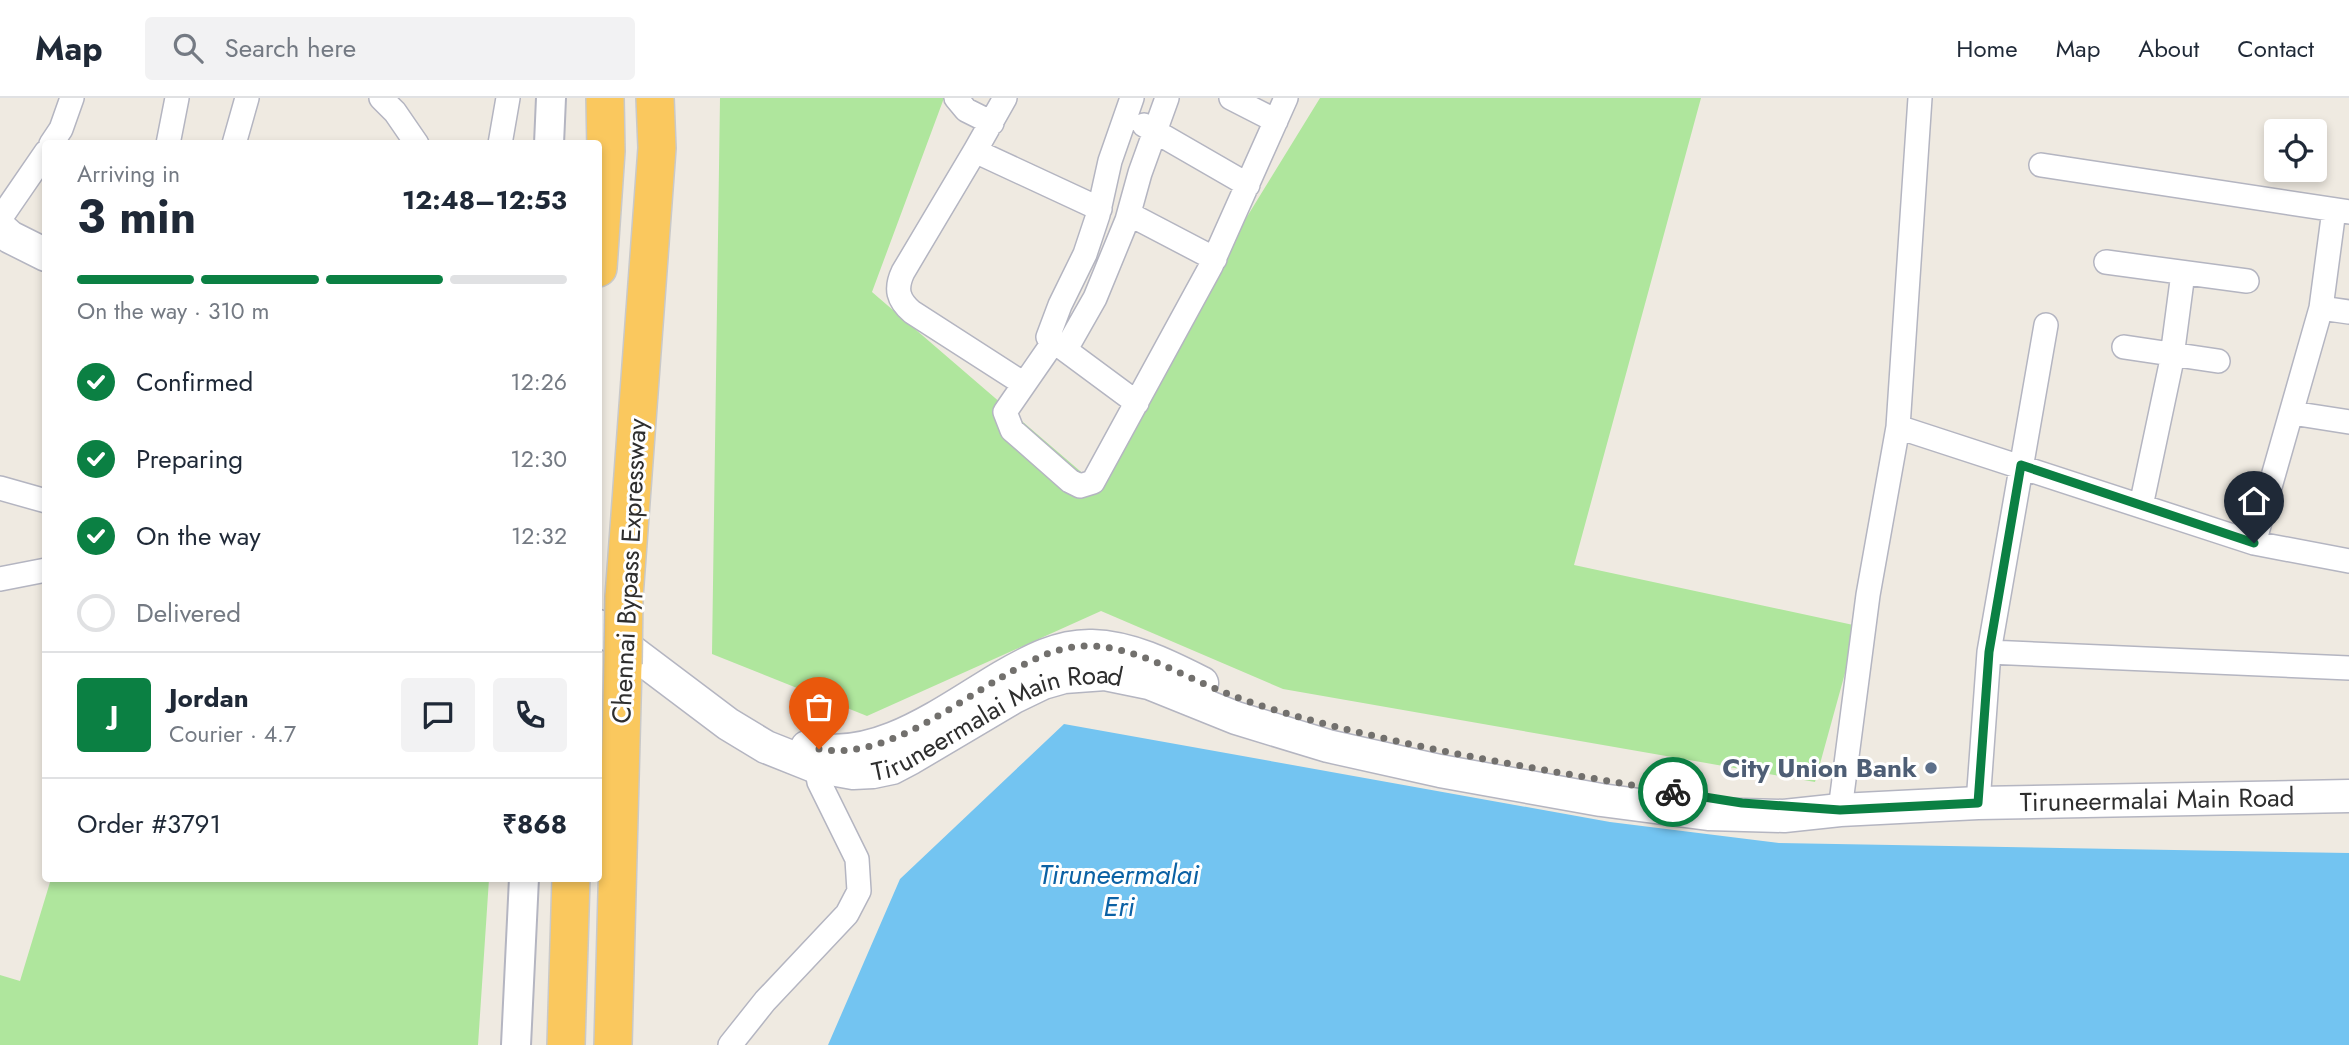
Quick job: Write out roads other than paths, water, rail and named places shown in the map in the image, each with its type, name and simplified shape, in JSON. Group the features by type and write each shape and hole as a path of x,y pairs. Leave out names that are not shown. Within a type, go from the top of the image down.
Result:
{"highway":[{"path":"602,210 606,151 605,98"},
{"name":"Chennai Bypass Expressway","path":"613,1045 623,664 611,602 657,148 655,98"},
{"path":"566,1045 571,882"}],"main road":[{"path":"2,235 42,253"},
{"name":"Tiruneermalai Main Road","path":"611,602 756,726 818,758"},
{"name":"Tiruneermalai Main Road","path":"602,629 728,724 766,747 818,758 884,742 1032,661 1062,649 1091,646 1108,647 1141,656 1212,688 1263,706 1406,743 1709,799 1785,808 1840,810 1978,803 2349,796"}],"street":[{"path":"54,140 61,129 72,98"},
{"path":"169,140 177,98"},
{"path":"235,140 247,98"},
{"path":"381,98 395,112 414,140"},
{"path":"501,140 508,98"},
{"path":"549,140 551,98"},
{"path":"956,98 966,110 992,123"},
{"path":"1006,98 903,272 898,283 898,294 903,304 912,312 1024,384"},
{"path":"1167,98 1140,173 1129,214 1095,298 1069,342 1056,345 1005,412 1012,430 1070,481 1080,486 1093,482 1214,259 1286,98"},
{"path":"1231,98 1276,121"},
{"path":"1840,810 1868,595 1898,427 1920,98"},
{"path":"1137,403 1048,337 1085,254 1100,209 1110,160 1129,107 1155,131 1248,185"},
{"path":"975,151 1100,209"},
{"path":"2,235 42,160"},
{"path":"2041,165 2342,211 2321,308 2254,543"},
{"path":"1129,214 1214,259"},
{"path":"2106,262 2248,281"},
{"path":"2141,506 2171,359 2183,273"},
{"path":"2321,308 2349,312"},
{"path":"1978,803 1989,652 2046,325"},
{"path":"2124,347 2171,359 2218,361"},
{"path":"2292,413 2349,422"},
{"path":"1898,427 2254,543 2349,561"},
{"path":"0,488 42,499"},
{"path":"0,579 42,571"},
{"path":"1989,652 2349,668"},
{"path":"730,1045 765,1001 847,914 859,891 857,859 819,782 818,758"},
{"path":"516,1045 524,882"}],"water":[{"name":"Tiruneermalai Eri","path":"1064,724 1610,822 1779,843 2349,853 2349,1045 828,1045 900,879"}],"place":[{"name":"City Union Bank","path":"1931,768"}]}
